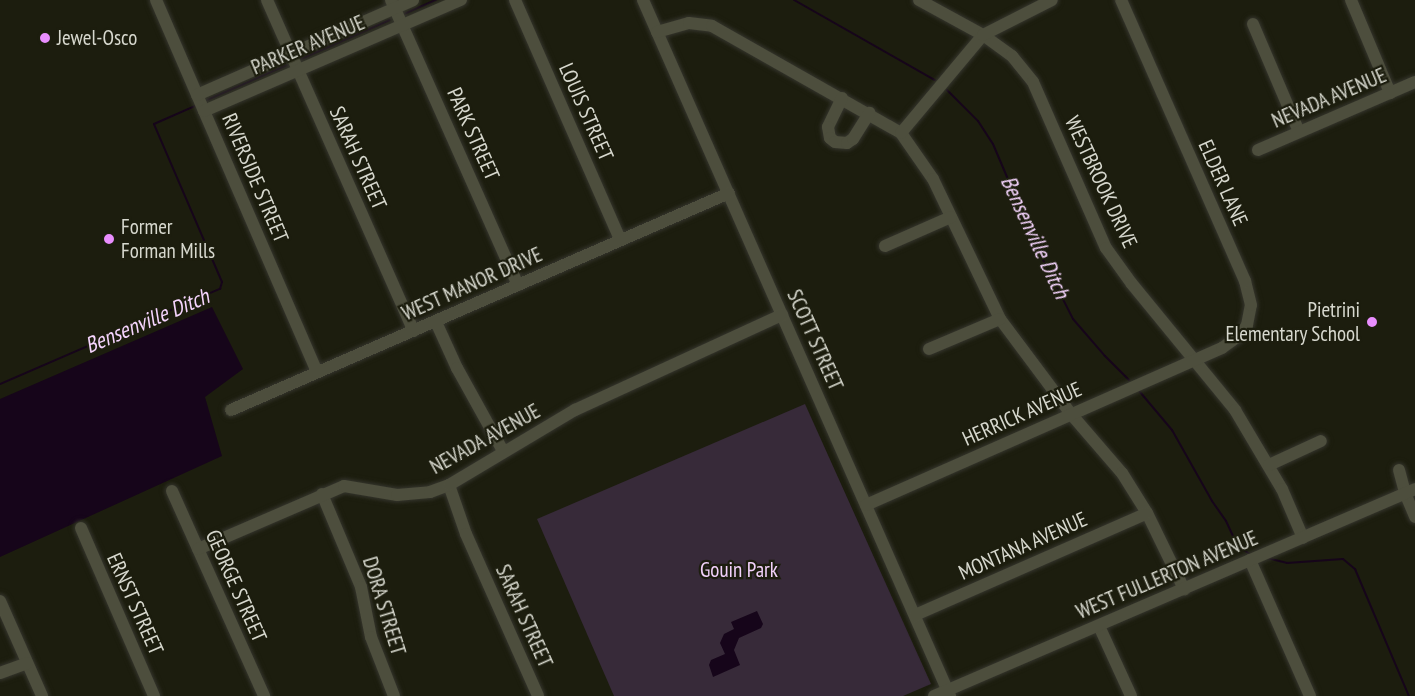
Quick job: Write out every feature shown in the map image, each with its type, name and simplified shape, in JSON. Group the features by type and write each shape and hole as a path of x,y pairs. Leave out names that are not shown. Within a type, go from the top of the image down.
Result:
{"street":[{"name":"RIVERSIDE STREET","path":"156,0 317,372"},
{"name":"SARAH STREET","path":"267,0 414,331"},
{"name":"PARKER AVENUE","path":"197,95 393,4 413,0"},
{"name":"PARKER AVENUE","path":"204,111 461,0"},
{"name":"LOUIS STREET","path":"515,0 620,239"},
{"name":"SCOTT STREET","path":"643,0 949,693"},
{"name":"WESTBROOK DRIVE","path":"919,0 983,35 1011,56 1033,82 1106,248 1132,284 1235,410 1269,465 1303,538"},
{"path":"901,133 983,35 1052,0"},
{"name":"ELDER LANE","path":"1120,0 1250,297 1250,315 1241,334 1222,348 1194,360"},
{"path":"1351,0 1390,93"},
{"name":"PARK STREET","path":"393,4 518,285"},
{"path":"657,32 689,23 712,26 901,133 926,165 1000,319 1071,414 1122,473 1147,513 1184,589"},
{"path":"1252,24 1299,132"},
{"name":"NEVADA AVENUE","path":"1258,150 1415,82"},
{"path":"842,98 828,127 830,138 835,142 847,143 853,139 869,113"},
{"name":"WEST MANOR DRIVE","path":"231,410 729,193"},
{"path":"885,246 951,217"},
{"name":"NEVADA AVENUE","path":"198,549 344,486 378,493 415,494 449,485 575,410 782,315"},
{"path":"929,349 1000,319"},
{"path":"436,322 457,368 503,451"},
{"name":"HERRICK AVENUE","path":"866,505 1194,360"},
{"path":"1269,465 1321,441"},
{"path":"1399,470 1410,491 1415,517"},
{"name":"SARAH STREET","path":"449,485 466,534 538,696"},
{"name":"GEORGE STREET","path":"172,491 263,696"},
{"name":"WEST FULLERTON AVENUE","path":"934,696 949,693 1410,491"},
{"name":"DORA STREET","path":"322,494 361,587 370,638 394,696"},
{"name":"MONTANA AVENUE","path":"915,615 1147,513"},
{"name":"ERNST STREET","path":"81,528 154,696"},
{"path":"1250,560 1310,696"},
{"path":"0,601 42,696"},
{"path":"1100,626 1131,696"},
{"path":"0,673 27,663"}],"green space":[{"name":"Gouin Park","path":"805,404 931,684 903,696 614,696 537,519"}],"shaded area":[{"path":"212,307 243,369 205,397 222,456 0,557 0,399"},
{"path":"757,611 763,624 761,628 739,638 734,650 740,665 713,677 709,665 711,660 725,654 720,643 724,634 734,629 731,622"}],"waterway":[{"name":"Bensenville Ditch","path":"404,14 436,0"},
{"name":"Bensenville Ditch","path":"794,0 935,80"},
{"name":"Bensenville Ditch","path":"301,59 390,20"},
{"name":"Bensenville Ditch","path":"207,100 287,65"},
{"name":"Bensenville Ditch","path":"947,90 978,121 993,144 1038,250 1073,319 1129,380"},
{"name":"Bensenville Ditch","path":"0,384 220,289 222,282 154,124 195,106"},
{"path":"1140,392 1172,430 1212,501 1226,521 1238,547 1250,554"},
{"path":"1267,558 1287,563 1343,559 1355,569 1409,696"}],"place":[{"name":"Jewel-Osco","path":"45,38"},
{"name":"Former Forman Mills","path":"109,239"},
{"name":"Pietrini Elementary School","path":"1372,322"}]}
